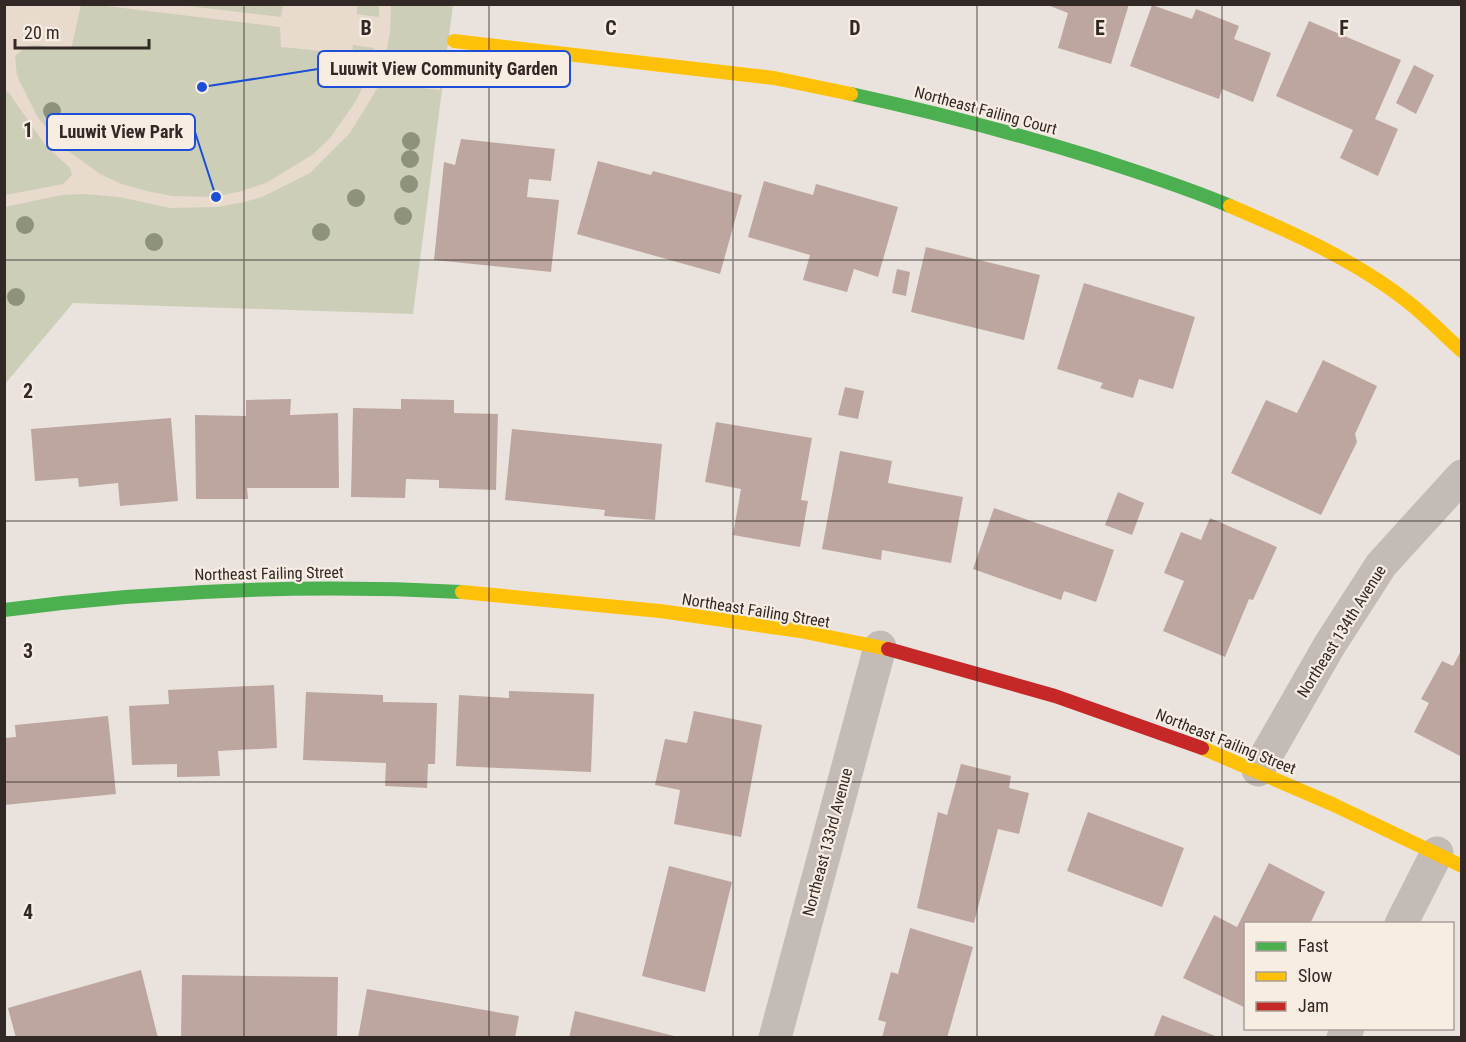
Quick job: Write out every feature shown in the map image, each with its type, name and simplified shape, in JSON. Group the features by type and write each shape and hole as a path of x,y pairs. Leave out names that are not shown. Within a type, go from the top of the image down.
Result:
{"street":[{"name":"Northeast Failing Court","path":"454,42 774,78 939,113 1014,133 1152,176 1210,197 1292,233 1349,262 1407,301 1461,351"},
{"name":"Northeast 134th Avenue","path":"1258,770 1329,646 1381,565 1461,476"},
{"name":"Northeast Failing Street","path":"4,610 54,603 215,589 392,588 557,598 722,620 880,647 1098,710 1258,770 1449,860"},
{"name":"Northeast 133rd Avenue","path":"775,1038 880,647"},
{"path":"1402,922 1449,860"}],"green space":[{"path":"5,5 453,5 413,314 73,303 5,384"}],"shaded area":[{"path":"5,5 81,5 71,49 27,46 15,56 17,76 38,118 67,150 100,174 122,184 147,191 172,196 213,197 266,183 312,155 330,138 356,101 367,78 374,48 353,45 352,54 281,47 280,27 98,5 180,5 281,17 283,5 357,5 357,14 379,17 379,5 391,5 390,33 382,72 441,84 440,90 380,84 350,133 310,173 262,197 244,202 218,207 170,208 119,197 84,194 62,195 5,207 5,195 63,184 72,175 70,168 46,146 5,90"}],"building":[{"path":"1045,4 1129,4 1111,64 1058,48 1068,13"},
{"path":"1152,5 1192,19 1196,9 1239,26 1234,39 1271,53 1253,102 1222,89 1219,99 1130,66"},
{"path":"1309,21 1401,60 1375,119 1398,129 1378,176 1340,158 1353,130 1276,96"},
{"path":"1414,65 1434,75 1416,114 1396,103"},
{"path":"461,139 555,149 551,181 529,179 527,197 559,200 551,272 434,260 444,162 455,165"},
{"path":"598,161 651,175 653,171 742,195 720,274 577,234"},
{"path":"764,181 813,195 816,184 898,207 878,277 854,269 847,292 803,280 810,255 748,237"},
{"path":"926,247 1040,275 1024,340 911,312"},
{"path":"897,269 910,272 906,296 892,293"},
{"path":"1084,283 1195,317 1173,389 1139,379 1133,398 1100,388 1103,383 1057,369"},
{"path":"1323,360 1377,386 1355,434 1357,442 1321,515 1231,473 1266,400 1297,413"},
{"path":"845,387 864,391 858,419 838,415"},
{"path":"291,399 290,415 338,413 339,488 247,488 248,499 196,499 195,415 246,416 246,400"},
{"path":"401,399 454,400 454,413 498,414 496,490 439,488 439,480 406,479 405,498 351,497 353,408 401,409"},
{"path":"171,418 178,501 120,506 118,483 79,487 78,478 35,481 31,429"},
{"path":"716,422 812,438 801,500 808,501 800,547 733,535 741,489 705,482"},
{"path":"512,429 662,444 655,520 604,516 605,510 505,500"},
{"path":"840,451 892,461 888,483 963,497 951,563 882,550 881,560 822,549"},
{"path":"1118,492 1144,503 1132,535 1105,525"},
{"path":"994,508 1114,550 1096,602 1064,591 1061,600 973,569"},
{"path":"1210,518 1277,547 1253,600 1249,599 1225,657 1163,631 1184,581 1164,573 1181,532 1201,540"},
{"path":"1462,649 1462,757 1414,732 1429,703 1421,699 1442,661 1453,666"},
{"path":"274,685 277,748 218,751 220,776 177,777 177,764 132,765 129,706 169,704 168,690"},
{"path":"509,691 594,694 591,772 456,766 459,695 509,698"},
{"path":"306,692 383,695 383,702 437,703 435,764 428,764 427,788 385,786 386,763 303,760"},
{"path":"694,711 762,725 741,837 674,824 680,790 655,785 665,739 687,743"},
{"path":"108,716 116,794 4,805 4,738 16,737 15,725"},
{"path":"961,764 1011,776 1009,788 1029,793 1019,834 998,829 974,923 917,908 938,812 947,815"},
{"path":"1088,812 1184,848 1162,907 1067,871"},
{"path":"1269,863 1325,892 1311,922 1244,922 1244,1007 1183,978 1214,915 1237,927"},
{"path":"669,866 732,882 705,992 642,976"},
{"path":"910,928 973,947 947,1038 882,1038 886,1022 878,1020 891,972 898,974"},
{"path":"141,970 158,1038 16,1038 8,1008"},
{"path":"182,975 338,977 337,1038 181,1038"},
{"path":"367,989 519,1016 515,1038 358,1038"},
{"path":"575,1011 678,1037 678,1038 569,1038"},
{"path":"1162,1015 1218,1037 1218,1038 1153,1038"}],"traffic: fast":[{"path":"851,94 1065,149 1163,180 1230,206"},
{"path":"4,610 118,598 233,590 347,589 462,592"}],"traffic: slow":[{"path":"454,41 774,78 851,94"},
{"path":"1230,206 1299,237 1366,273 1408,302 1462,351"},
{"path":"462,592 660,611 800,631 888,649"},
{"path":"1202,748 1332,804 1462,866"}],"traffic: jam":[{"path":"888,649 1055,696 1202,748"}],"place":[{"name":"Luuwit View Community Garden","path":"202,87"},
{"name":"Luuwit View Park","path":"216,197"}]}
